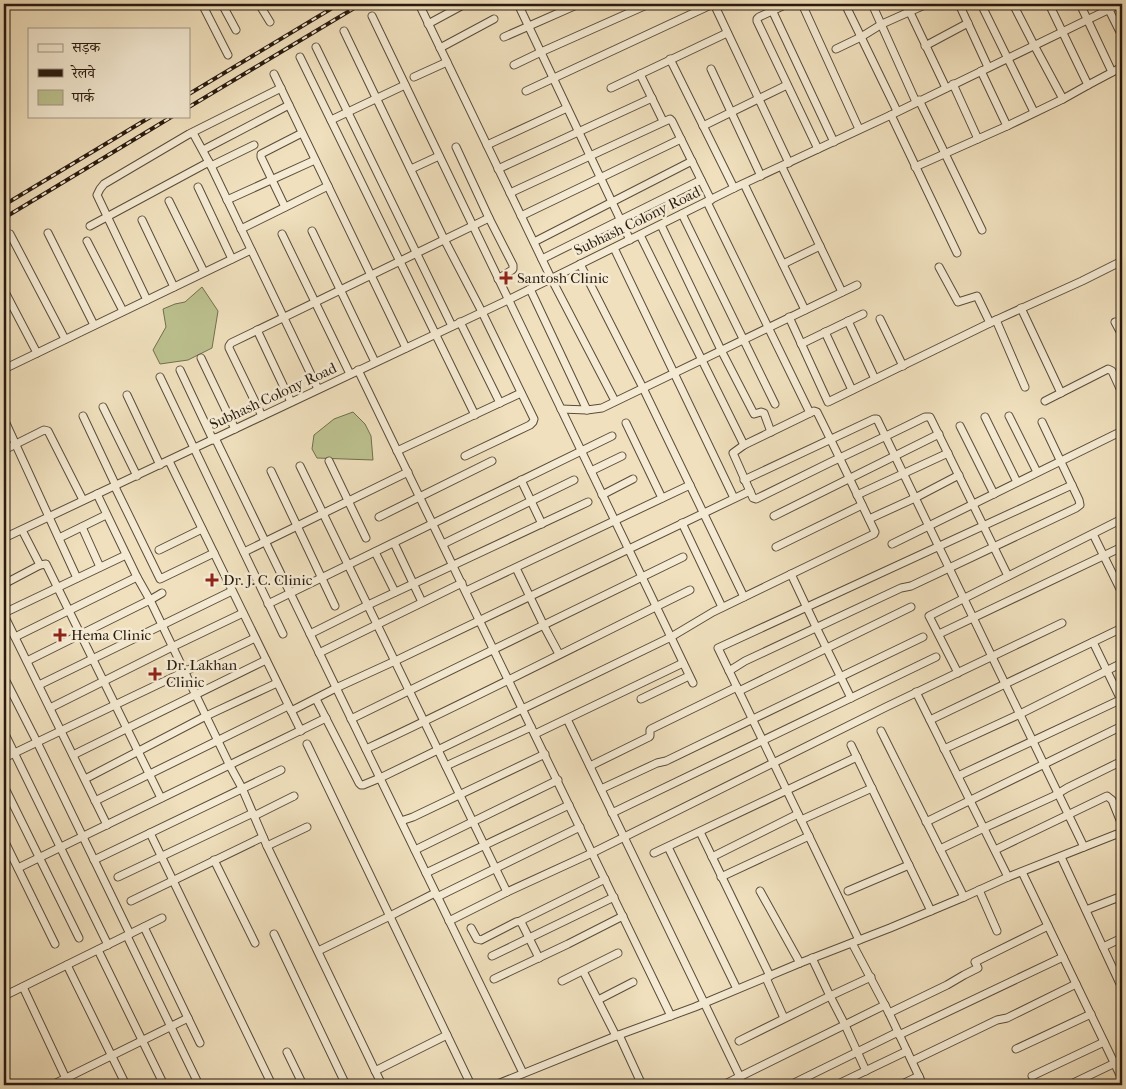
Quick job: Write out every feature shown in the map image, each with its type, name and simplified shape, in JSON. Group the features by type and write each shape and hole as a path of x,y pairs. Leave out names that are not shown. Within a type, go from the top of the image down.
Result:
{"street":[{"path":"202,4 228,55"},
{"path":"222,4 236,30"},
{"path":"259,4 270,22"},
{"path":"418,4 551,278 615,401"},
{"path":"428,24 465,4"},
{"path":"518,4 630,240"},
{"path":"504,37 578,4"},
{"path":"514,65 649,4"},
{"path":"526,91 714,4 789,163"},
{"path":"787,4 759,17 757,21 818,149"},
{"path":"802,4 859,129"},
{"path":"845,4 861,36 915,167 957,253"},
{"path":"872,4 982,230"},
{"path":"906,4 925,46 978,139"},
{"path":"836,48 882,24 927,4"},
{"path":"959,4 1007,126"},
{"path":"981,4 1034,112"},
{"path":"1013,4 1063,99"},
{"path":"1049,4 1088,85"},
{"path":"1080,4 1112,72"},
{"name":"Subhash Colony Road","path":"4,538 508,300 734,188 782,167 1120,4"},
{"path":"772,10 834,142"},
{"path":"1109,10 1122,36"},
{"path":"372,16 693,683"},
{"path":"440,48 494,19"},
{"path":"925,46 968,23"},
{"path":"344,31 444,240 482,312 534,419 533,422 465,456"},
{"path":"612,88 727,32"},
{"path":"316,47 452,326"},
{"path":"300,57 475,414"},
{"path":"670,59 734,188"},
{"path":"414,77 447,62"},
{"path":"915,167 1063,99 1122,67"},
{"path":"711,70 761,176"},
{"path":"274,74 406,348"},
{"path":"640,74 664,122"},
{"path":"331,120 405,84"},
{"path":"703,126 788,85"},
{"path":"147,300 98,196 100,189 104,184 191,133 281,88"},
{"path":"498,169 652,98"},
{"path":"203,150 289,106"},
{"path":"487,145 567,108"},
{"path":"510,193 668,119 671,120 810,413"},
{"path":"191,133 195,134 210,164 318,389"},
{"path":"285,207 261,154 302,133"},
{"path":"521,216 681,139"},
{"path":"90,226 210,164 254,145"},
{"path":"456,147 513,267 512,270 498,279"},
{"path":"411,169 439,156"},
{"path":"227,200 315,160"},
{"path":"534,242 692,161"},
{"path":"782,167 842,292"},
{"path":"542,259 701,180"},
{"path":"744,184 805,310"},
{"path":"241,229 328,186"},
{"path":"198,187 232,259"},
{"path":"169,201 204,272"},
{"path":"682,214 775,404"},
{"path":"262,416 229,346 231,342 489,218"},
{"path":"142,220 174,287"},
{"path":"661,225 754,414 764,412 772,432"},
{"path":"312,230 375,362"},
{"path":"48,232 94,325"},
{"path":"10,234 65,339"},
{"path":"282,234 350,374"},
{"path":"640,235 744,446"},
{"path":"87,241 123,311"},
{"path":"783,264 820,246"},
{"path":"614,248 734,498"},
{"path":"5,366 37,353 251,250"},
{"path":"789,317 828,402 1122,261"},
{"path":"580,264 643,388 744,597"},
{"path":"939,267 958,302 977,296 993,322 1025,388"},
{"path":"561,409 587,410 602,408 857,285"},
{"path":"530,289 587,410"},
{"path":"4,290 37,353"},
{"path":"1021,308 1061,393"},
{"path":"801,344 863,314"},
{"path":"880,319 903,366"},
{"path":"460,322 500,403"},
{"path":"848,322 876,379"},
{"path":"1115,322 1122,335"},
{"path":"257,330 291,402"},
{"path":"825,332 852,390"},
{"path":"201,358 235,429"},
{"path":"1045,401 1108,369 1112,371 1122,393"},
{"path":"180,370 523,1073"},
{"path":"358,370 671,1016"},
{"path":"160,377 283,634"},
{"path":"397,451 521,393"},
{"path":"127,395 160,465"},
{"path":"103,406 137,476"},
{"path":"316,699 360,784 363,785 671,637 722,607 874,534 875,532 840,458 817,412 814,411 733,453 753,498 756,499 840,458 886,436 928,417 931,418 1008,576"},
{"path":"83,416 160,579 214,553"},
{"path":"1009,416 1038,472"},
{"path":"985,417 1018,482"},
{"path":"744,480 876,418 879,420 1084,847"},
{"path":"4,419 77,578"},
{"path":"729,671 745,661 816,627 901,588 911,586 1076,508 1080,503 1042,422"},
{"path":"626,423 662,498"},
{"path":"960,426 994,494"},
{"path":"4,450 44,430 48,431 84,500"},
{"path":"892,544 1122,431"},
{"path":"774,516 939,434"},
{"path":"268,604 612,436"},
{"path":"857,495 948,453"},
{"path":"591,471 622,456"},
{"path":"169,461 301,731"},
{"path":"329,461 366,538"},
{"path":"379,517 492,461"},
{"path":"300,466 507,892"},
{"path":"271,471 335,606"},
{"path":"244,552 408,472"},
{"path":"869,519 959,475"},
{"path":"602,495 634,479"},
{"path":"521,480 542,524"},
{"path":"443,544 574,480"},
{"path":"466,592 690,485"},
{"path":"923,1085 871,977 809,836 718,648 938,545 1072,485"},
{"path":"95,801 217,741 316,699 750,491"},
{"path":"97,494 136,577 150,600 217,741 242,788 267,846 382,1085"},
{"path":"310,634 588,502"},
{"path":"776,547 862,506"},
{"path":"59,538 106,515"},
{"path":"958,673 929,616 1122,519"},
{"path":"682,523 722,607"},
{"path":"82,527 100,567"},
{"path":"159,550 202,529"},
{"path":"22,530 40,565"},
{"path":"1093,534 1122,593"},
{"path":"394,543 422,602"},
{"path":"939,634 1122,547"},
{"path":"375,552 395,592"},
{"path":"107,825 4,614 126,555"},
{"path":"351,719 683,557"},
{"path":"4,584 40,565 46,564 161,798"},
{"path":"516,568 559,654"},
{"path":"791,574 851,698"},
{"path":"15,637 136,577"},
{"path":"319,653 462,583"},
{"path":"366,749 690,590"},
{"path":"38,685 232,591"},
{"path":"27,661 162,593"},
{"path":"590,766 649,737 651,729 911,607"},
{"path":"50,708 243,613"},
{"path":"449,921 624,837 916,692 1062,623"},
{"path":"930,720 1122,628"},
{"path":"601,789 657,763 666,761 923,637"},
{"path":"4,758 255,638"},
{"path":"958,776 1122,700 1092,642"},
{"path":"612,813 936,657"},
{"path":"73,755 266,660"},
{"path":"535,734 683,663"},
{"path":"944,749 1020,714 1122,663"},
{"path":"641,699 689,676"},
{"path":"4,677 94,860 199,1085"},
{"path":"84,779 206,716 277,683"},
{"path":"916,692 1008,877"},
{"path":"18,868 326,718"},
{"path":"567,719 740,1077"},
{"path":"926,822 1122,726"},
{"path":"446,766 531,727"},
{"path":"882,731 964,897"},
{"path":"4,732 108,945"},
{"path":"307,744 471,1085"},
{"path":"851,744 931,911"},
{"path":"401,822 545,754"},
{"path":"654,853 857,757"},
{"path":"940,850 1059,794 1067,788 1122,761"},
{"path":"94,860 281,770"},
{"path":"415,850 558,780"},
{"path":"4,786 79,938"},
{"path":"712,857 800,817 872,788"},
{"path":"118,877 294,796"},
{"path":"994,850 1107,796 1112,800 1122,825"},
{"path":"426,873 569,805"},
{"path":"267,846 307,826"},
{"path":"318,951 580,827"},
{"path":"700,832 768,977 784,1018"},
{"path":"495,1085 737,990 931,911 1008,877 1122,832"},
{"path":"150,833 272,1085"},
{"path":"722,877 809,836"},
{"path":"131,901 263,837"},
{"path":"4,840 55,944"},
{"path":"668,846 737,990"},
{"path":"1061,857 1122,988"},
{"path":"214,860 255,943"},
{"path":"848,891 909,865"},
{"path":"1022,872 1122,1079"},
{"path":"471,928 477,939 481,940 605,879"},
{"path":"979,890 997,931"},
{"path":"760,891 800,963"},
{"path":"1086,910 1122,896"},
{"path":"492,956 614,897"},
{"path":"494,979 623,916"},
{"path":"4,996 162,918"},
{"path":"521,921 539,958"},
{"path":"889,1013 978,968 975,962 1048,926"},
{"path":"144,927 200,1042"},
{"path":"274,934 346,1085"},
{"path":"1103,948 1122,938"},
{"path":"98,950 164,1085"},
{"path":"562,981 618,953"},
{"path":"790,1085 856,1052 1064,957"},
{"path":"812,958 866,1071"},
{"path":"67,965 126,1085"},
{"path":"583,971 642,1085"},
{"path":"739,1041 871,977"},
{"path":"598,1000 633,982"},
{"path":"912,1061 1076,984"},
{"path":"23,987 68,1082"},
{"path":"723,1085 885,1005"},
{"path":"1016,1049 1090,1014"},
{"path":"52,1085 68,1082 112,1056 188,1018"},
{"path":"375,1071 447,1035"},
{"path":"1032,1076 1104,1042"},
{"path":"836,1085 907,1051"},
{"path":"287,1052 303,1085"},
{"path":"1069,1085 1115,1063"},
{"path":"900,1085 919,1076"},
{"path":"514,1077 518,1085"}],"green space":[{"path":"202,287 218,311 212,348 188,360 160,364 153,350 166,327 163,309 185,302"},
{"path":"353,412 365,424 371,436 373,460 317,458 312,449 314,435 334,419"}],"railway":[{"path":"190,93 339,4"},
{"path":"190,106 361,4"},
{"path":"4,205 149,118"},
{"path":"4,218 170,118"}],"place":[{"name":"Santosh Clinic","path":"506,278"},
{"name":"Dr. J. C. Clinic","path":"212,580"},
{"name":"Hema Clinic","path":"60,635"},
{"name":"Dr. Lakhan Clinic","path":"155,674"}]}
